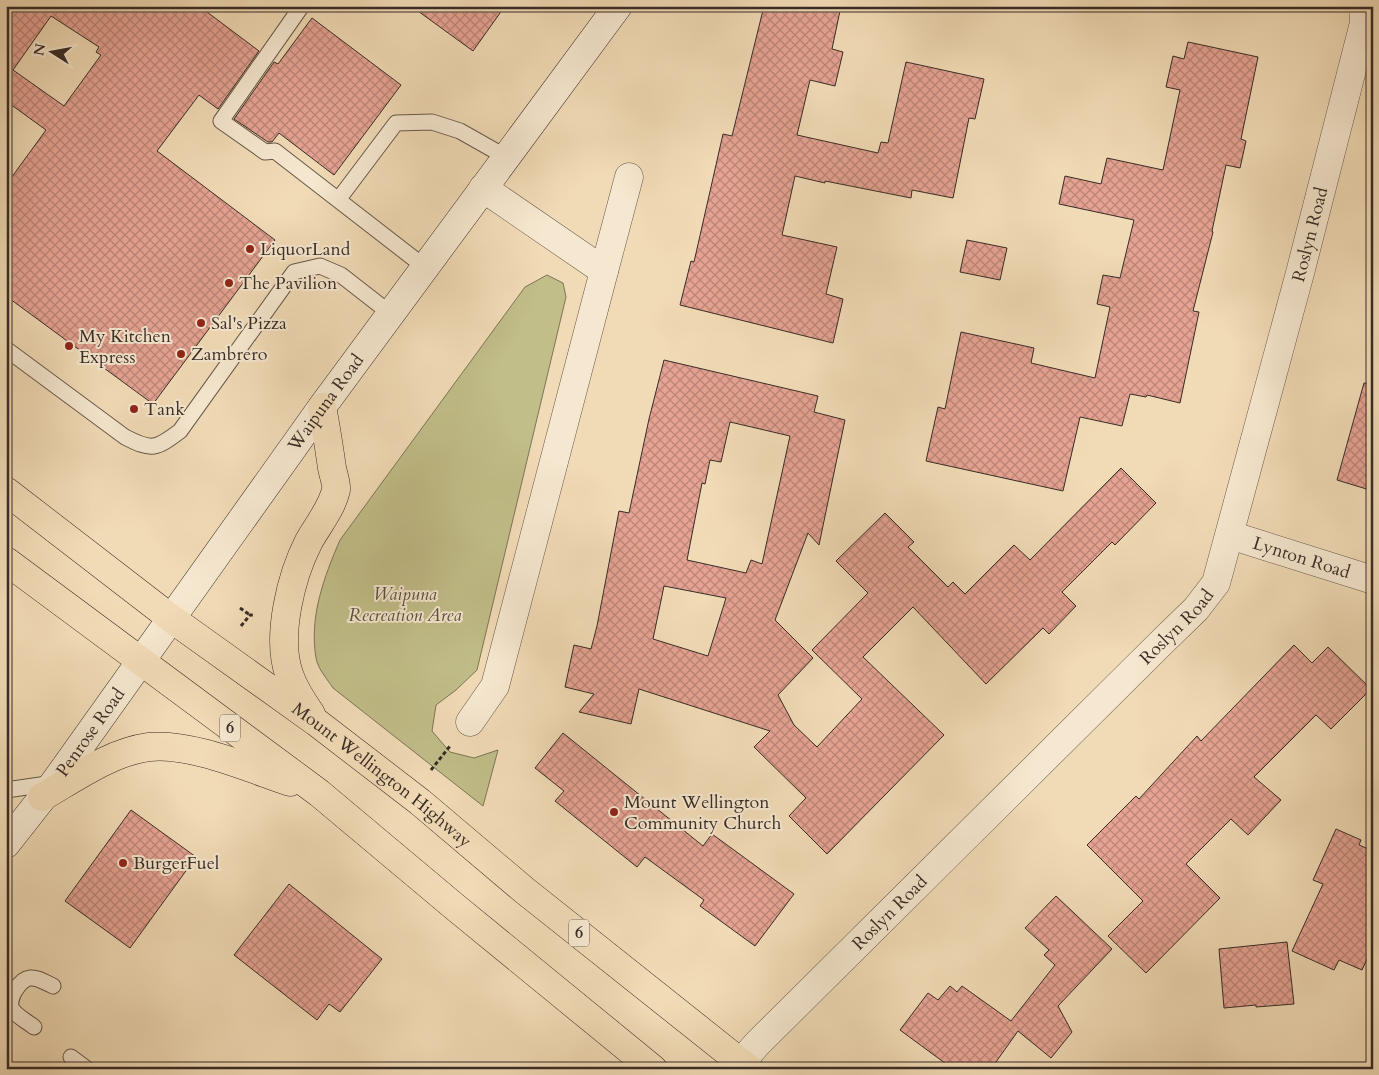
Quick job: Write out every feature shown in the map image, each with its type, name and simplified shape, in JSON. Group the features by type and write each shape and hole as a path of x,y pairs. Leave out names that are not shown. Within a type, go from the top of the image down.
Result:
{"main road":[{"path":"316,722 297,694 288,673 285,653 286,620 292,581 308,542 327,510 336,489 322,407"},
{"name":"Mount Wellington Highway","path":"6,490 172,619 316,722 420,802 524,890 742,1066"},
{"name":"6","path":"6,561 319,793 653,1069"},
{"path":"48,790 105,761 150,747 171,747 243,766 319,793"}],"street":[{"name":"Waipuna Road","path":"172,619 322,407 618,6"},
{"name":"Roslyn Road","path":"742,1066 1196,608 1216,583 1364,23 1363,6"},
{"path":"470,722 494,686 629,177"},
{"path":"483,188 604,271"},
{"name":"Lynton Road","path":"1230,535 1373,580"},
{"name":"Penrose Road","path":"6,844 48,790 172,619"}],"lane":[{"path":"302,7 220,120 265,152 275,151 426,268"},
{"path":"338,200 396,123 432,122 460,131 506,157"},
{"path":"6,349 125,437 143,446 162,445 180,431 294,272 320,266 341,275 391,314"},
{"path":"6,790 48,790"},
{"path":"34,1027 12,1011 11,1005 14,993 22,982 29,978 37,978 53,986"},
{"path":"71,1057 87,1069"}],"path":[{"path":"240,608 250,615 257,616"},
{"path":"241,626 250,615"}],"green space":[{"name":"Waipuna Recreation Area","path":"547,275 563,283 566,297 477,670 456,690 436,705 432,731 450,752 474,758 498,750 483,806 333,688 321,670 316,658 314,643 316,612 329,568 340,540 525,287"}],"building":[{"path":"6,6 199,6 259,51 218,109 199,95 157,151 275,240 153,404 6,296 6,185 46,130 6,101","holes":["51,16 99,47 96,52 101,55 64,106 13,70"]},
{"path":"411,6 505,6 473,51"},
{"path":"764,6 841,6 832,49 843,52 835,86 810,80 797,135 878,153 881,142 888,143 906,62 984,79 975,119 969,118 953,198 912,190 911,198 795,176 782,235 837,247 826,294 843,299 833,343 680,305 691,261 694,262 723,134 732,136"},
{"path":"312,18 401,85 334,175 279,133 272,142 268,142 234,119 274,62 278,64"},
{"path":"1188,42 1258,57 1241,139 1246,141 1240,168 1226,165 1213,232 1193,311 1199,312 1180,403 1147,395 1146,397 1130,394 1122,426 1080,417 1063,491 926,461 938,407 945,409 961,332 1034,348 1031,363 1095,378 1110,307 1097,304 1103,275 1120,278 1134,220 1059,204 1065,176 1101,184 1107,158 1163,170 1180,90 1166,87 1173,56 1184,59"},
{"path":"967,240 1007,248 1000,280 960,272"},
{"path":"664,360 818,396 814,412 845,420 819,545 808,533 775,620 813,658 778,695 794,725 817,747 862,699 812,650 868,593 836,561 885,513 914,542 908,547 948,587 953,582 965,594 1014,545 1030,560 1121,468 1156,503 1115,545 1112,542 1062,592 1076,606 1049,634 1043,628 986,684 913,607 863,657 944,735 827,854 789,816 806,798 754,747 770,731 639,689 631,724 579,712 594,694 565,687 574,645 591,649 619,511 629,513","holes":["730,422 790,436 762,564 751,560 746,573 687,560 702,483 705,484 710,460 721,462","664,586 726,598 708,656 653,639"]},
{"path":"1364,383 1373,384 1373,491 1337,480"},
{"path":"1294,645 1312,663 1328,647 1371,689 1331,729 1316,715 1254,777 1281,800 1248,835 1231,819 1186,864 1220,898 1146,973 1108,936 1143,901 1087,845 1136,796 1139,799 1197,736 1201,741"},
{"path":"563,733 703,846 712,834 794,894 755,946 700,906 704,900 645,857 637,867 555,801 564,791 535,768"},
{"path":"131,810 196,857 130,948 65,901"},
{"path":"1336,829 1361,840 1359,845 1373,851 1373,946 1362,970 1339,960 1334,970 1292,951 1323,884 1313,880"},
{"path":"289,884 382,959 340,1012 329,1004 317,1020 234,955"},
{"path":"1056,896 1112,949 1058,1006 1072,1032 1051,1058 1018,1031 991,1069 953,1069 900,1030 928,993 938,1000 950,986 957,992 962,986 1011,1021 1055,965 1044,955 1049,950 1025,928"},
{"path":"1287,942 1294,1004 1224,1008 1219,949"}],"place":[{"name":"LiquorLand","path":"250,249"},
{"name":"The Pavilion","path":"229,283"},
{"name":"Sal's Pizza","path":"201,323"},
{"name":"My Kitchen Express","path":"69,346"},
{"name":"Zambrero","path":"181,354"},
{"name":"Tank","path":"134,409"},
{"name":"Mount Wellington Community Church","path":"614,812"},
{"name":"BurgerFuel","path":"123,863"}]}
